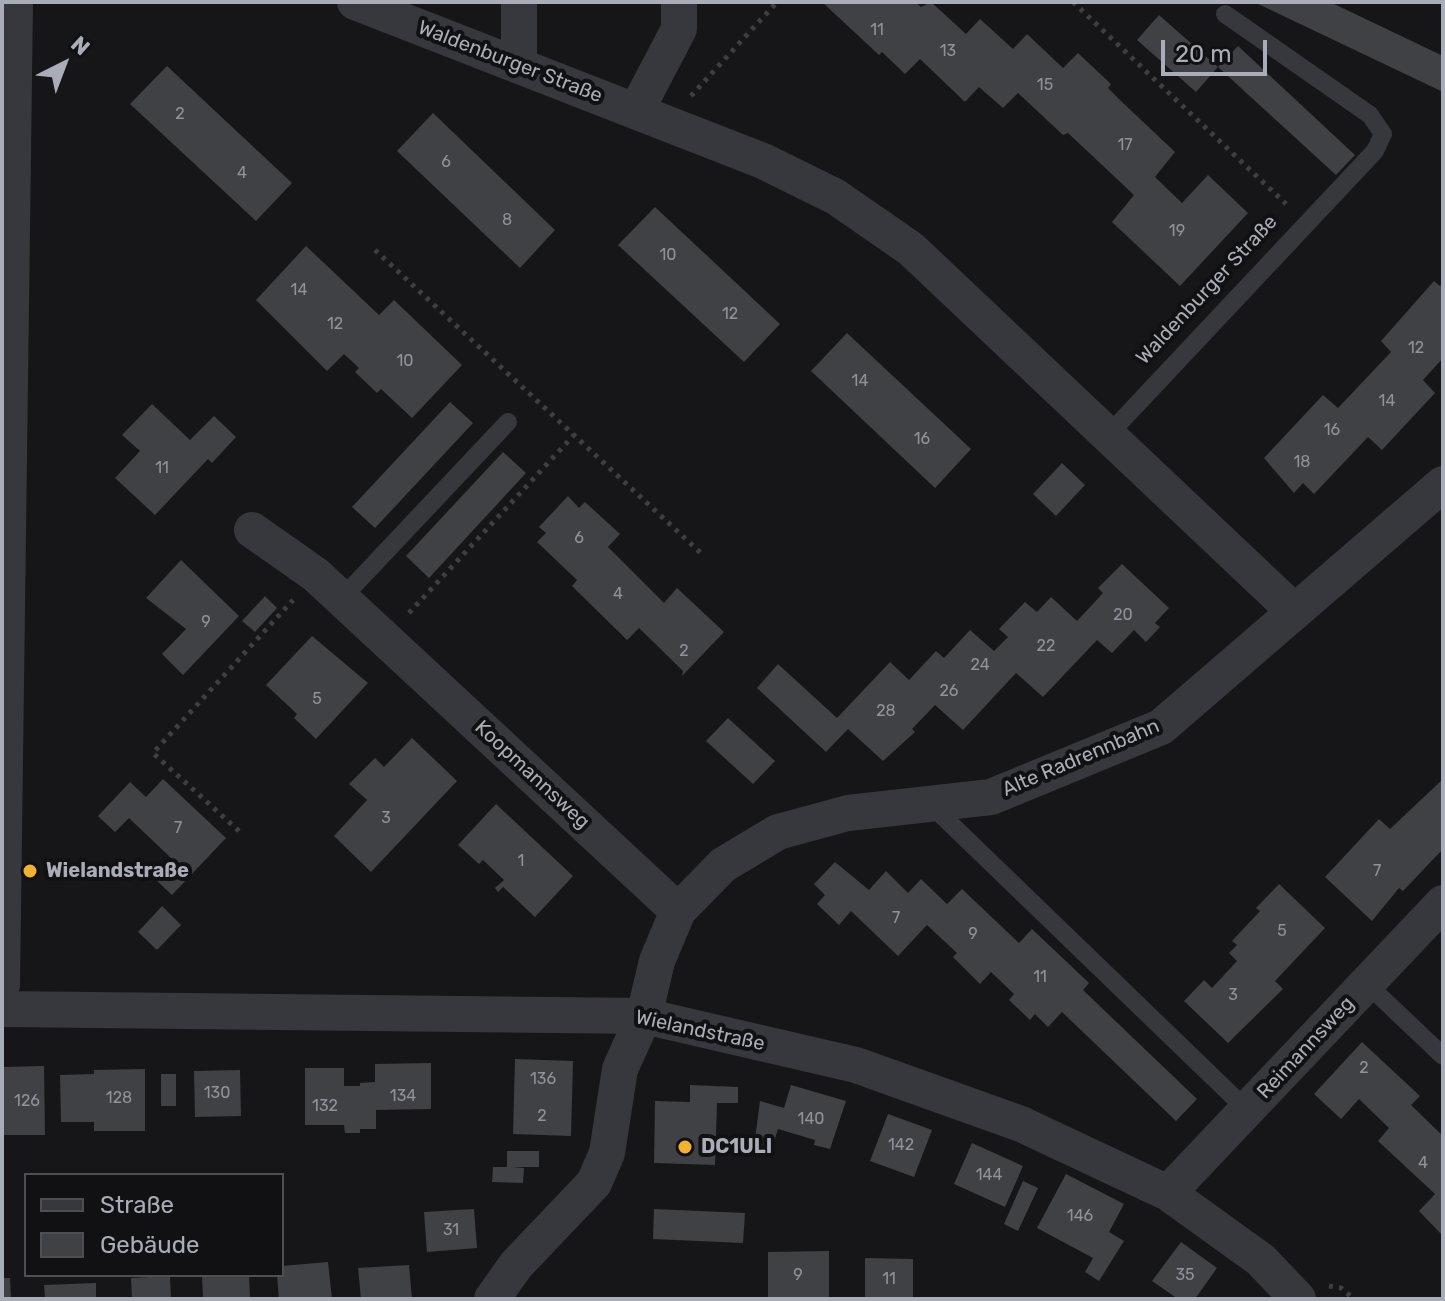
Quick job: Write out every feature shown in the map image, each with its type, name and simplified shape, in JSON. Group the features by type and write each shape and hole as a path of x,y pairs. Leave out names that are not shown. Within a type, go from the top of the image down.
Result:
{"street":[{"name":"Waldenburger Straße","path":"355,2 763,161 836,197 911,249 1295,612"},
{"path":"519,2 519,66"},
{"path":"651,117 679,29 679,2"},
{"path":"2,985 10,13"},
{"name":"Alte Radrennbahn","path":"492,1299 516,1265 594,1183 609,1142 620,1069 644,1016 657,961 678,911 723,865 778,832 848,813 991,797 1161,727 1443,484"},
{"name":"Koopmannsweg","path":"252,530 329,586 678,911"},
{"name":"Reimannsweg","path":"1168,1193 1443,903"},
{"name":"Wielandstraße","path":"2,1009 644,1016 856,1065 1021,1124 1168,1193 1261,1260 1298,1299"}],"lane":[{"path":"1109,434 1375,151 1383,134 1370,115 1225,14"},
{"path":"329,586 508,422"},
{"path":"928,802 1247,1110"},
{"path":"1367,984 1443,1056"}],"path":[{"path":"651,117 777,2"},
{"name":"Waldenburger Straße","path":"1073,2 1288,203 1278,214"},
{"path":"375,250 704,556"},
{"path":"385,638 574,435"},
{"path":"239,831 153,753 329,586"}],"building":[{"path":"822,2 915,2 921,7 931,2 966,34 980,19 1013,49 1027,34 1063,68 1078,53 1111,84 1108,88 1175,152 1155,177 1182,203 1208,175 1248,213 1180,286 1112,222 1134,195 1068,133 1063,135 1018,93 1003,108 979,87 965,102 920,59 905,74 882,52 879,55"},
{"path":"1254,2 1330,2 1443,56 1443,92"},
{"path":"1159,15 1218,67 1196,92 1137,40"},
{"path":"1238,46 1355,155 1336,175 1218,67"},
{"path":"167,66 292,183 256,221 130,104"},
{"path":"433,113 555,230 520,268 397,151"},
{"path":"655,207 780,324 744,362 618,245"},
{"path":"306,246 379,315 394,300 462,365 412,418 381,389 377,393 355,372 359,368 344,354 327,371 256,300"},
{"path":"1434,281 1440,286 1443,283 1443,358 1423,380 1435,393 1382,450 1368,437 1314,494 1303,483 1294,493 1264,458 1323,395 1338,408 1391,352 1381,341"},
{"path":"847,333 971,449 935,488 811,371"},
{"path":"450,402 473,423 375,528 352,507"},
{"path":"152,404 190,440 214,416 236,437 212,463 208,459 155,515 115,478 140,451 122,435"},
{"path":"503,452 526,473 429,578 406,556"},
{"path":"1062,463 1085,485 1056,516 1033,494"},
{"path":"568,496 579,508 585,502 620,534 608,547 664,603 677,588 724,632 682,676 683,671 639,628 627,640 572,586 577,580 537,542 546,533 539,527"},
{"path":"181,560 239,616 183,675 162,654 186,629 146,598"},
{"path":"1122,564 1169,608 1155,623 1160,627 1146,642 1134,630 1112,653 1097,640 1043,697 1016,673 963,730 935,705 912,729 915,732 883,761 848,729 826,752 757,688 778,664 837,718 890,662 909,680 936,651 944,658 970,630 994,651 1008,637 999,629 1025,602 1037,612 1051,597 1077,621 1103,593 1098,588"},
{"path":"265,596 277,608 255,632 242,621"},
{"path":"312,636 368,683 316,739 294,718 297,714 266,685"},
{"path":"728,718 775,761 753,784 706,741"},
{"path":"412,738 457,781 371,872 334,836 367,800 349,784 375,758 384,767"},
{"path":"163,779 226,838 172,895 154,878 172,859 129,818 115,832 98,816 130,782 146,797"},
{"path":"1443,779 1443,849 1403,891 1399,888 1372,921 1325,877 1379,819 1390,829"},
{"path":"496,804 573,876 535,917 503,887 498,892 495,888 504,880 483,860 479,864 458,845"},
{"path":"835,862 869,890 886,871 908,893 921,879 947,904 962,889 1019,943 1032,929 1089,983 1083,990 1197,1099 1176,1121 1062,1012 1048,1027 1035,1014 1030,1020 1009,1000 1014,994 991,972 980,984 953,957 957,953 927,925 898,956 851,911 839,925 817,904 825,895 814,884"},
{"path":"1279,884 1325,928 1275,981 1283,989 1228,1043 1184,1001 1204,980 1212,988 1237,961 1229,953 1237,945 1232,941 1260,911 1256,908"},
{"path":"162,906 181,925 157,950 138,932"},
{"path":"1362,1042 1420,1096 1411,1105 1443,1136 1443,1236 1419,1211 1435,1194 1378,1141 1389,1128 1359,1099 1341,1119 1314,1094"},
{"path":"515,1059 573,1061 571,1136 513,1134"},
{"path":"431,1063 431,1109 376,1110 376,1129 360,1129 360,1133 345,1133 344,1125 305,1125 305,1068 344,1068 344,1086 360,1086 360,1083 375,1082 375,1064"},
{"path":"44,1066 45,1135 2,1135 2,1067"},
{"path":"145,1069 145,1131 94,1131 94,1122 61,1122 60,1075 94,1074 94,1070"},
{"path":"240,1070 241,1116 195,1117 194,1071"},
{"path":"161,1074 176,1074 176,1106 161,1106"},
{"name":"DC1ULI","path":"690,1085 738,1087 738,1103 717,1103 715,1165 654,1163 655,1101 690,1102"},
{"path":"791,1085 846,1101 830,1149 814,1145 815,1140 778,1129 771,1152 754,1147 760,1101 784,1108"},
{"path":"888,1114 932,1130 914,1177 870,1161"},
{"path":"972,1143 1023,1166 1005,1207 954,1184"},
{"path":"507,1151 539,1151 539,1167 512,1167 524,1168 523,1183 492,1182 493,1167 507,1167"},
{"path":"1066,1174 1124,1204 1109,1232 1124,1241 1099,1281 1085,1272 1093,1258 1037,1228"},
{"path":"1023,1181 1038,1188 1018,1231 1004,1224"},
{"path":"474,1209 477,1248 427,1252 424,1212"},
{"path":"654,1209 745,1213 743,1243 653,1239"},
{"path":"1181,1242 1217,1268 1195,1299 1178,1299 1152,1281"},
{"path":"829,1251 829,1299 768,1299 768,1252"},
{"path":"865,1258 913,1259 913,1299 865,1299"},
{"path":"328,1262 332,1299 279,1299 277,1277 284,1277 284,1266"},
{"path":"409,1265 412,1299 361,1299 358,1268"},
{"path":"170,1277 171,1299 132,1299 131,1278"},
{"path":"202,1277 249,1277 250,1299 203,1299"},
{"path":"2,1278 10,1278 11,1299 2,1299"},
{"path":"96,1283 96,1299 45,1299 44,1285"}],"place":[{"name":"Wielandstraße","path":"30,871"},
{"name":"DC1ULI","path":"685,1147"}]}
